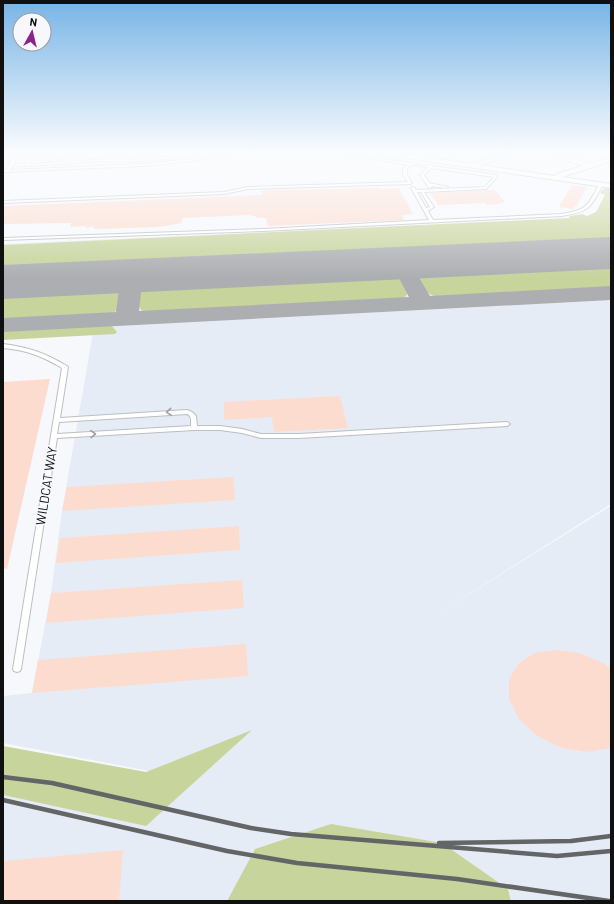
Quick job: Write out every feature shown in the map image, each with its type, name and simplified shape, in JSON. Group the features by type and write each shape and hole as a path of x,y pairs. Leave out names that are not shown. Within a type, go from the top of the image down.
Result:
{"lane":[{"path":"3,202 195,194"},
{"path":"417,194 432,222"},
{"path":"424,194 427,200 433,202 435,205 426,210"},
{"path":"3,239 157,234 562,215 579,212 589,207 596,194"},
{"name":"WILDCAT WAY","path":"3,346 33,350 64,367 17,669"},
{"path":"56,420 187,412 192,413 194,416 194,428"},
{"path":"54,436 194,428 220,428 242,431 261,436 299,436 508,424"}],"shaded area":[{"path":"611,217 611,504 426,621 611,506 611,901 511,901 508,889 255,849 227,901 3,901 3,795 146,825 251,731 149,771 3,743 3,696 32,693 51,593 62,511 93,333 3,337 3,244"}],"green space":[{"path":"603,194 611,194 611,243 3,272 3,245 570,218 569,216 582,214 587,216 596,212 605,195"},
{"path":"611,262 611,290 444,299 433,296 426,291 420,284 416,273"},
{"path":"397,273 403,276 409,292 404,298 396,301 158,314 145,312 139,307 138,304 138,287 140,286"},
{"path":"119,287 123,290 120,307 115,312 105,316 3,321 3,292"},
{"path":"98,323 110,324 117,332 115,334 3,340 3,328"},
{"path":"252,730 146,826 3,795 3,746 146,772"},
{"path":"331,824 442,843 508,889 511,901 227,901 255,849"}],"building":[{"path":"402,194 413,214 402,215 404,220 268,226 266,218 259,218 250,215 182,218 182,223 159,227 95,229 92,226 87,228 85,226 70,227 71,223 3,224 3,206 262,195"},
{"path":"431,194 498,194 505,202 487,205 486,203 438,205"},
{"path":"567,194 583,194 576,207 575,206 573,209 559,207"},
{"path":"50,379 7,569 3,568 3,382"},
{"path":"340,396 348,428 274,432 272,417 224,420 224,402"},
{"path":"233,477 235,500 62,511 67,487"},
{"path":"239,526 240,550 56,563 60,538"},
{"path":"242,580 244,608 46,623 51,593"},
{"path":"246,644 248,676 32,693 38,660"},
{"path":"556,650 580,653 603,663 611,669 611,748 588,752 562,748 537,736 519,719 509,699 509,680 518,664 534,653"},
{"path":"123,850 119,901 3,901 3,861"}],"taxiway":[{"path":"401,263 423,303"},
{"path":"127,318 132,275"},
{"path":"423,303 611,293"},
{"path":"127,318 423,303"},
{"path":"3,325 127,318"}],"runway":[{"path":"3,282 611,253"}],"railway":[{"path":"3,777 52,783 251,828 291,834 557,856 611,851"},
{"path":"3,800 227,851 297,863 457,879 609,901"},
{"path":"439,843 571,841 611,836"}]}
